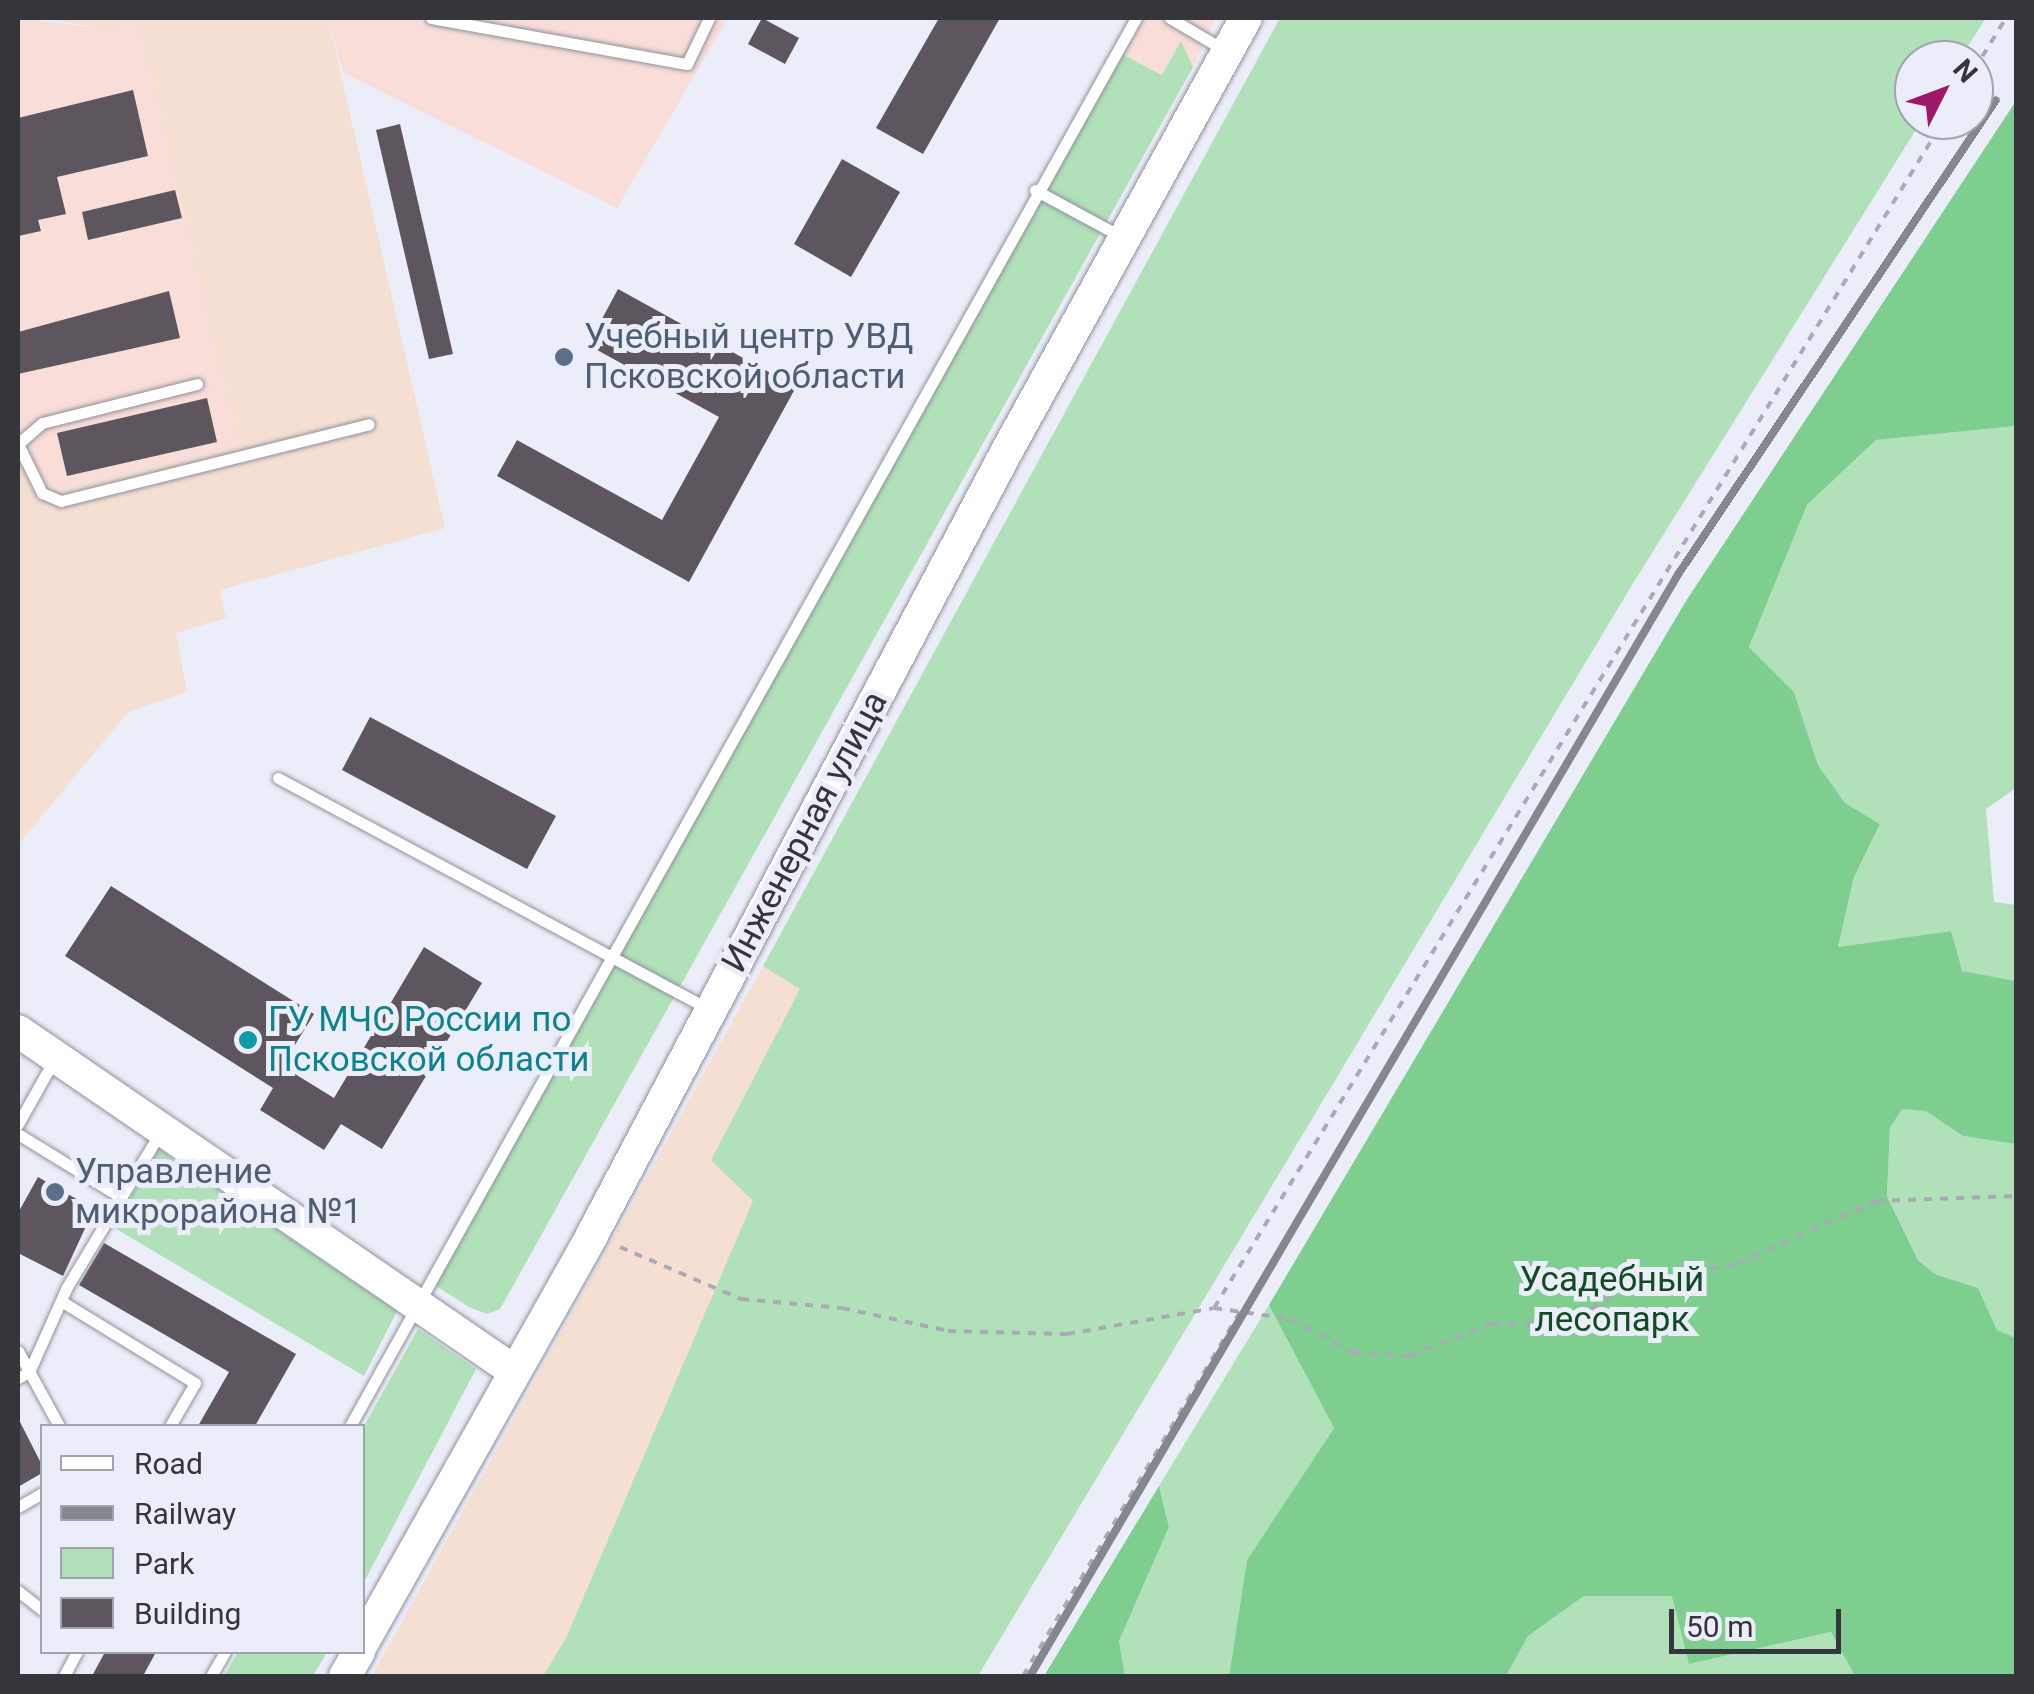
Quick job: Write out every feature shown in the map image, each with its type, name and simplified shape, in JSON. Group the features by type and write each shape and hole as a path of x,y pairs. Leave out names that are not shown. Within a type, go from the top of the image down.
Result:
{"main road":[{"name":"Инженерная улица","path":"365,1644 592,1235 1124,238 1246,18"},
{"path":"18,1032 514,1371"}],"lane":[{"path":"431,18 687,64 710,18"},
{"path":"351,1424 1035,190 1136,18"},
{"path":"1170,18 1227,52"},
{"path":"1035,190 1124,238"},
{"path":"196,384 42,423 18,444 42,493 61,501 368,424"},
{"path":"278,778 710,1009"},
{"path":"18,1124 22,1106 54,1058"},
{"path":"23,1375 61,1301 160,1132"},
{"path":"18,1134 121,1197"},
{"path":"61,1301 195,1383 171,1424"},
{"path":"18,1351 23,1375 58,1424"},
{"path":"18,1507 40,1494"},
{"path":"18,1591 40,1608"},
{"path":"64,1676 76,1654"},
{"path":"211,1676 224,1654"}],"path":[{"path":"1992,40 2006,18"},
{"path":"1214,1308 1932,140"},
{"path":"592,1235 741,1300 842,1308 948,1331 1067,1334 1214,1308 1291,1319 1354,1353 1410,1356 1493,1323 1563,1324 1632,1286 1738,1263 1876,1201 2016,1196"},
{"path":"1023,1676 1240,1312"}],"shaded area":[{"path":"18,18 104,29 138,24 238,447 61,490 18,460"},
{"path":"43,18 328,18 445,528 220,590 226,618 176,633 187,692 128,712 18,845 18,460 61,490 238,447 138,24 104,29"},
{"path":"328,18 728,18 617,208 343,72"},
{"path":"1134,18 1215,18 1193,67 1181,42 1163,75 1118,52"},
{"path":"763,966 801,988 711,1159 754,1201 566,1638 543,1676 372,1676"}],"green space":[{"path":"1280,18 1986,18 1972,40 1894,40 1894,140 1910,140 1632,585 978,1676 543,1676 566,1638 753,1201 711,1160 800,989 763,966"},
{"path":"1181,41 1193,67 500,1309 487,1314 469,1307 430,1282 1118,52 1162,75"},
{"name":"Усадебный лесопарк","path":"2016,101 2016,426 1876,440 1807,505 1749,647 1794,692 1818,765 1845,803 1880,824 1854,877 1838,947 1951,931 1962,971 2016,981 2016,1144 1963,1136 1926,1111 1902,1109 1890,1128 1887,1197 1918,1260 1935,1274 1978,1288 1997,1330 2016,1338 2016,1676 1855,1676 1831,1632 1689,1664 1672,1596 1584,1596 1528,1636 1506,1676 1229,1676 1247,1560 1334,1428 1269,1305 1686,601 1990,140 1994,140"},
{"path":"2016,426 2016,788 1986,809 1994,902 2016,905 2016,981 1961,971 1951,931 1838,947 1854,877 1880,824 1845,803 1818,765 1794,692 1749,647 1807,505 1876,440"},
{"path":"1902,1109 1926,1110 1963,1136 2016,1144 2016,1338 1997,1330 1978,1288 1935,1274 1918,1260 1887,1198 1890,1128"},
{"path":"159,1149 397,1311 364,1376 113,1227"},
{"path":"1269,1305 1334,1428 1247,1560 1229,1676 1125,1676 1119,1641 1169,1527 1159,1486"},
{"path":"418,1329 476,1369 365,1580 365,1424"},
{"path":"1159,1486 1169,1527 1119,1641 1125,1676 1044,1676"},
{"path":"1584,1596 1673,1596 1689,1664 1832,1632 1855,1676 1506,1676 1528,1636"},
{"path":"237,1654 326,1654 313,1676 224,1676"}],"building":[{"path":"762,18 799,38 785,64 748,44"},
{"path":"939,18 1000,18 923,154 876,128"},
{"path":"133,90 148,156 57,177 66,214 38,220 41,231 18,236 18,118"},
{"path":"400,124 453,354 429,359 376,130"},
{"path":"842,159 900,192 851,277 794,244"},
{"path":"175,190 182,218 88,240 82,212"},
{"path":"618,289 796,387 689,582 497,476 517,440 662,520 719,417 588,345"},
{"path":"169,291 180,338 18,374 18,332"},
{"path":"207,398 217,442 67,476 57,433"},
{"path":"370,717 556,816 527,869 342,770"},
{"name":"ГУ МЧС России по Псковской области","path":"111,886 314,1014 282,1066 334,1098 424,947 482,983 382,1149 341,1124 324,1150 260,1110 273,1088 65,956"},
{"path":"38,1177 94,1209 63,1276 18,1253 18,1213"},
{"path":"104,1243 296,1354 256,1424 199,1424 229,1372 79,1285"},
{"path":"18,1418 40,1461 40,1474 18,1487"},
{"path":"104,1654 155,1654 143,1676 92,1676"}],"railway":[{"path":"1030,1676 1679,573 1996,100"}],"place":[{"name":"Учебный центр УВД Псковской области","path":"564,357"},
{"name":"ГУ МЧС России по Псковской области","path":"248,1040"},
{"name":"Управление микрорайона №1","path":"55,1192"}]}
